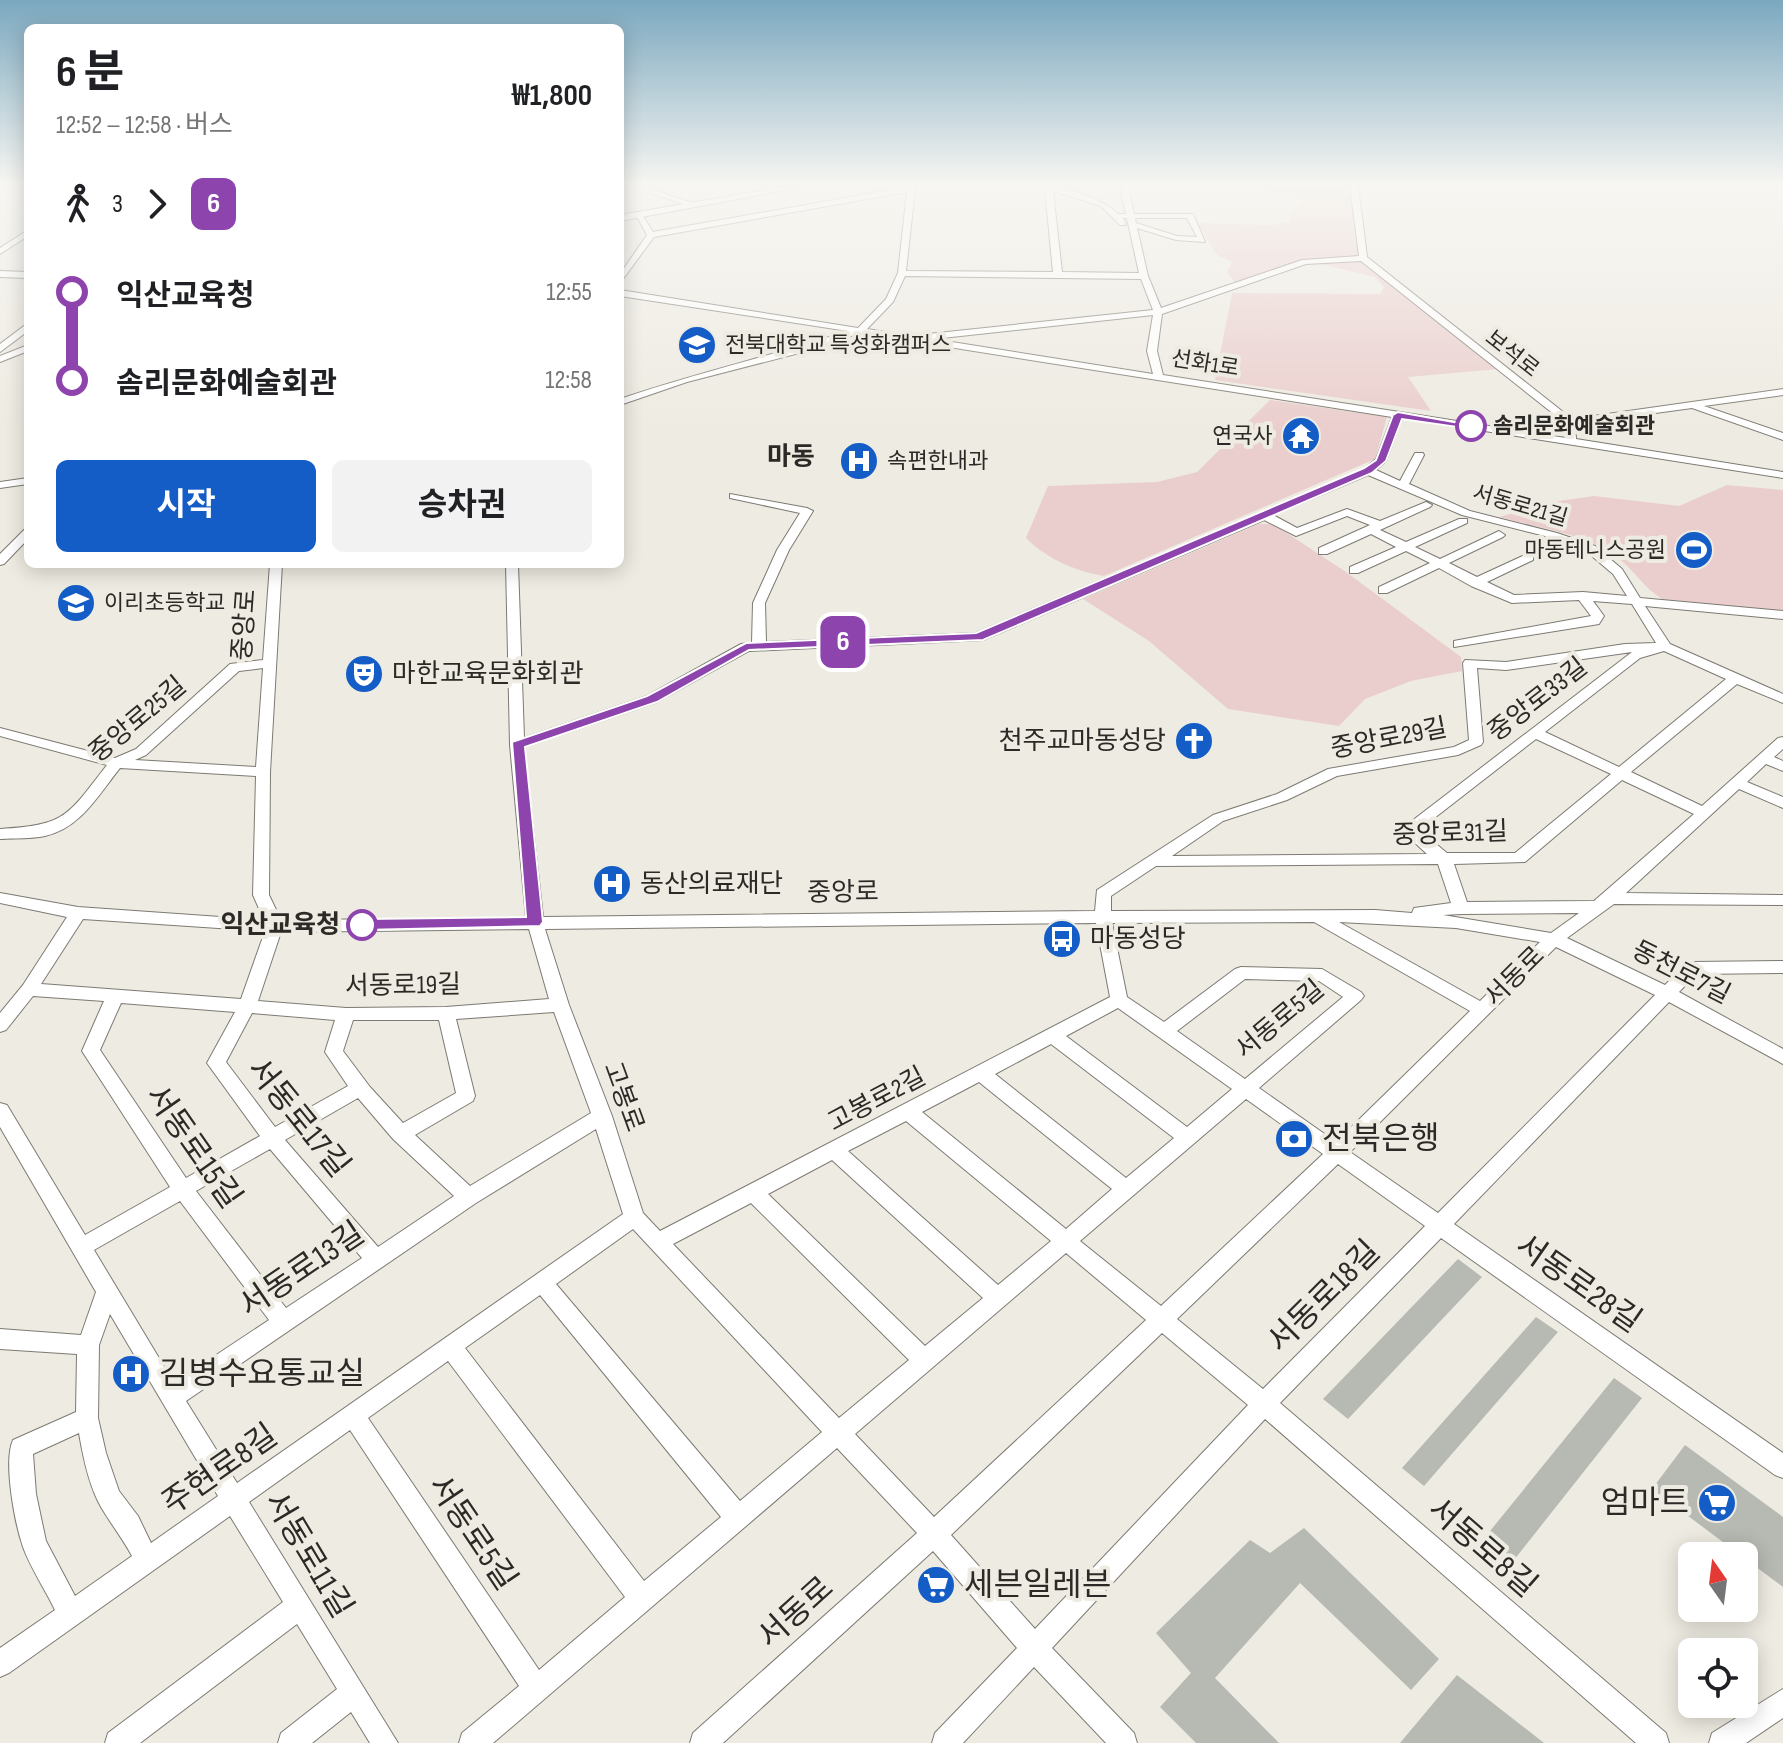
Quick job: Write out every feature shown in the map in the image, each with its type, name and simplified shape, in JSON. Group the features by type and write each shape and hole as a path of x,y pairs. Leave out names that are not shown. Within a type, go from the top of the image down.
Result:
{"main road":[{"path":"0,274 24,275"}],"street":[{"path":"624,401 684,380 804,349 861,330 890,300 903,266"},
{"path":"1056,266 1058,276"},
{"path":"1142,266 1158,312 1152,351 1159,377"},
{"path":"906,339 1158,312 1292,266"},
{"name":"보석로","path":"1374,266 1570,422"},
{"path":"902,273 1144,276"},
{"name":"선화1로","path":"624,294 1783,475"},
{"path":"0,349 24,329"},
{"path":"0,359 24,350"},
{"path":"1571,441 1570,422 1783,392"},
{"path":"1691,405 1783,437"},
{"path":"517,745 652,699 746,647 978,637 1368,471 1381,461 1398,415"},
{"path":"1402,487 1419,455"},
{"name":"서동로21길","path":"1368,471 1466,513 1553,535 1591,549 1618,572 1665,647"},
{"path":"0,485 24,482"},
{"path":"734,496 807,511 765,586 759,603 759,645"},
{"path":"1323,551 1426,505"},
{"path":"1264,515 1296,532 1347,512 1439,565 1516,599 1583,596 1635,599 1783,615"},
{"path":"1354,570 1463,521"},
{"path":"1383,590 1499,535"},
{"path":"0,561 24,536"},
{"path":"1475,583 1529,557"},
{"name":"중앙로","path":"275,926 261,895 263,772 276,568"},
{"name":"고봉로","path":"512,568 517,745 535,922 560,1005 602,1116 634,1217 934,1534"},
{"path":"1459,644 1594,621 1598,616 1583,596"},
{"name":"중앙로29길","path":"1103,917 1103,894 1218,818 1282,797 1333,772 1458,751 1476,742 1470,663 1506,666 1625,648 1665,647 1783,699"},
{"name":"중앙로33길","path":"1445,860 1409,830 1635,655 1665,647"},
{"name":"중앙로25길","path":"0,834 44,831 64,822 77,813 116,763 141,752 235,667 269,663"},
{"name":"중앙로31길","path":"1153,861 1519,858 1734,679"},
{"path":"0,732 116,763 263,772"},
{"path":"1536,733 1705,813"},
{"name":"서동로","path":"703,1743 934,1534 1160,1321 1336,1154 1554,939 1604,903 1738,783 1774,762 1783,741"},
{"path":"1738,783 1783,803"},
{"path":"1445,860 1461,908"},
{"name":"중앙로","path":"0,898 78,913 275,926 1375,916 1456,922 1554,939"},
{"path":"1375,916 1461,908 1783,900"},
{"path":"0,1025 29,989 78,913"},
{"name":"중앙로","path":"1316,916 1482,1010"},
{"path":"1103,917 1119,1000 1336,1154"},
{"path":"247,1006 275,926"},
{"name":"동천로7길","path":"1554,939 1666,993 1783,1057"},
{"name":"서동로18길","path":"945,1743 1036,1650 1264,1404 1692,968 1782,969"},
{"name":"서동로5길","path":"472,1743 1355,996 1322,975 1241,973 1163,1032"},
{"name":"서동로19길","path":"29,989 346,1014 446,1013 560,1005"},
{"name":"서동로15길","path":"114,998 91,1051 182,1188 283,1321"},
{"name":"고봉로2길","path":"658,1242 1119,1000"},
{"name":"서동로17길","path":"247,1006 216,1063 273,1139 376,1259"},
{"path":"400,1134 466,1096 446,1013"},
{"path":"346,1014 334,1052 358,1089 400,1134 469,1197"},
{"path":"1053,1036 1188,1138"},
{"path":"982,1074 1126,1189"},
{"path":"80,1248 358,1089"},
{"name":"서동로11길","path":"0,1110 298,1607 385,1743"},
{"path":"909,1112 1160,1321"},
{"name":"서동로13길","path":"171,1398 469,1197 602,1116"},
{"path":"835,1151 998,1298"},
{"name":"서동로28길","path":"1336,1154 1783,1467"},
{"path":"753,1192 924,1360"},
{"name":"주현로8길","path":"0,1664 634,1217"},
{"path":"542,1282 738,1518"},
{"path":"107,1292 88,1345 87,1418 94,1453 109,1498 129,1525 147,1561"},
{"name":"서동로8길","path":"1160,1321 1264,1404 1656,1743"},
{"path":"0,1339 88,1345"},
{"path":"451,1347 642,1599"},
{"name":"서동로5길","path":"353,1415 536,1689"},
{"path":"71,1614 34,1544 24,1494 21,1448 87,1418"},
{"path":"934,1534 1036,1650 1124,1743"},
{"path":"118,1743 298,1607"},
{"path":"291,1743 353,1693"},
{"path":"1722,1743 1783,1702"}],"shaded area":[{"path":"1230,266 1283,266 1236,284 1227,272"},
{"path":"1330,266 1370,266 1499,369 1408,377 1431,411 1215,380 1232,293 1380,294 1384,287 1375,277"},
{"path":"1270,400 1387,417 1375,459 1104,576 1062,563 1026,538 1048,486 1157,482 1197,472"},
{"name":"마동테니스공원","path":"1727,485 1783,490 1783,612 1662,599 1605,549 1576,537 1499,517 1559,501 1594,496 1679,506"},
{"path":"1259,524 1273,524 1346,572 1461,657 1462,671 1411,681 1365,699 1339,726 1228,709 1149,641 1083,599"}],"building":[{"path":"1458,1259 1482,1277 1348,1419 1323,1399"},
{"path":"1536,1317 1558,1332 1424,1486 1402,1468"},
{"path":"1614,1378 1642,1398 1514,1560 1486,1536"},
{"name":"엄마트","path":"1685,1445 1783,1517 1783,1587 1758,1568 1758,1542 1723,1542 1652,1489"},
{"path":"1304,1528 1439,1659 1411,1690 1300,1583 1215,1678 1279,1743 1196,1743 1160,1707 1191,1673 1156,1633 1250,1540 1270,1553"},
{"path":"1457,1675 1544,1743 1400,1743"}],"bus line":[{"name":"6","path":"362,925 535,922 517,745 652,699 746,647 777,643 978,637 1368,471 1381,461 1398,415 1471,426"}],"place":[{"name":"전북대학교 특성화캠퍼스","path":"697,345"},
{"name":"솜리문화예술회관","path":"1471,426"},
{"name":"연국사","path":"1301,436"},
{"name":"속편한내과","path":"859,461"},
{"name":"마동테니스공원","path":"1694,550"},
{"name":"이리초등학교","path":"76,603"},
{"name":"마한교육문화회관","path":"364,674"},
{"name":"천주교마동성당","path":"1194,741"},
{"name":"동산의료재단","path":"612,884"},
{"name":"익산교육청","path":"362,925"},
{"name":"마동성당","path":"1062,939"},
{"name":"전북은행","path":"1294,1139"},
{"name":"김병수요통교실","path":"131,1374"},
{"name":"엄마트","path":"1717,1503"},
{"name":"세븐일레븐","path":"936,1585"}],"district":[{"name":"마동","path":"791,457"}]}
